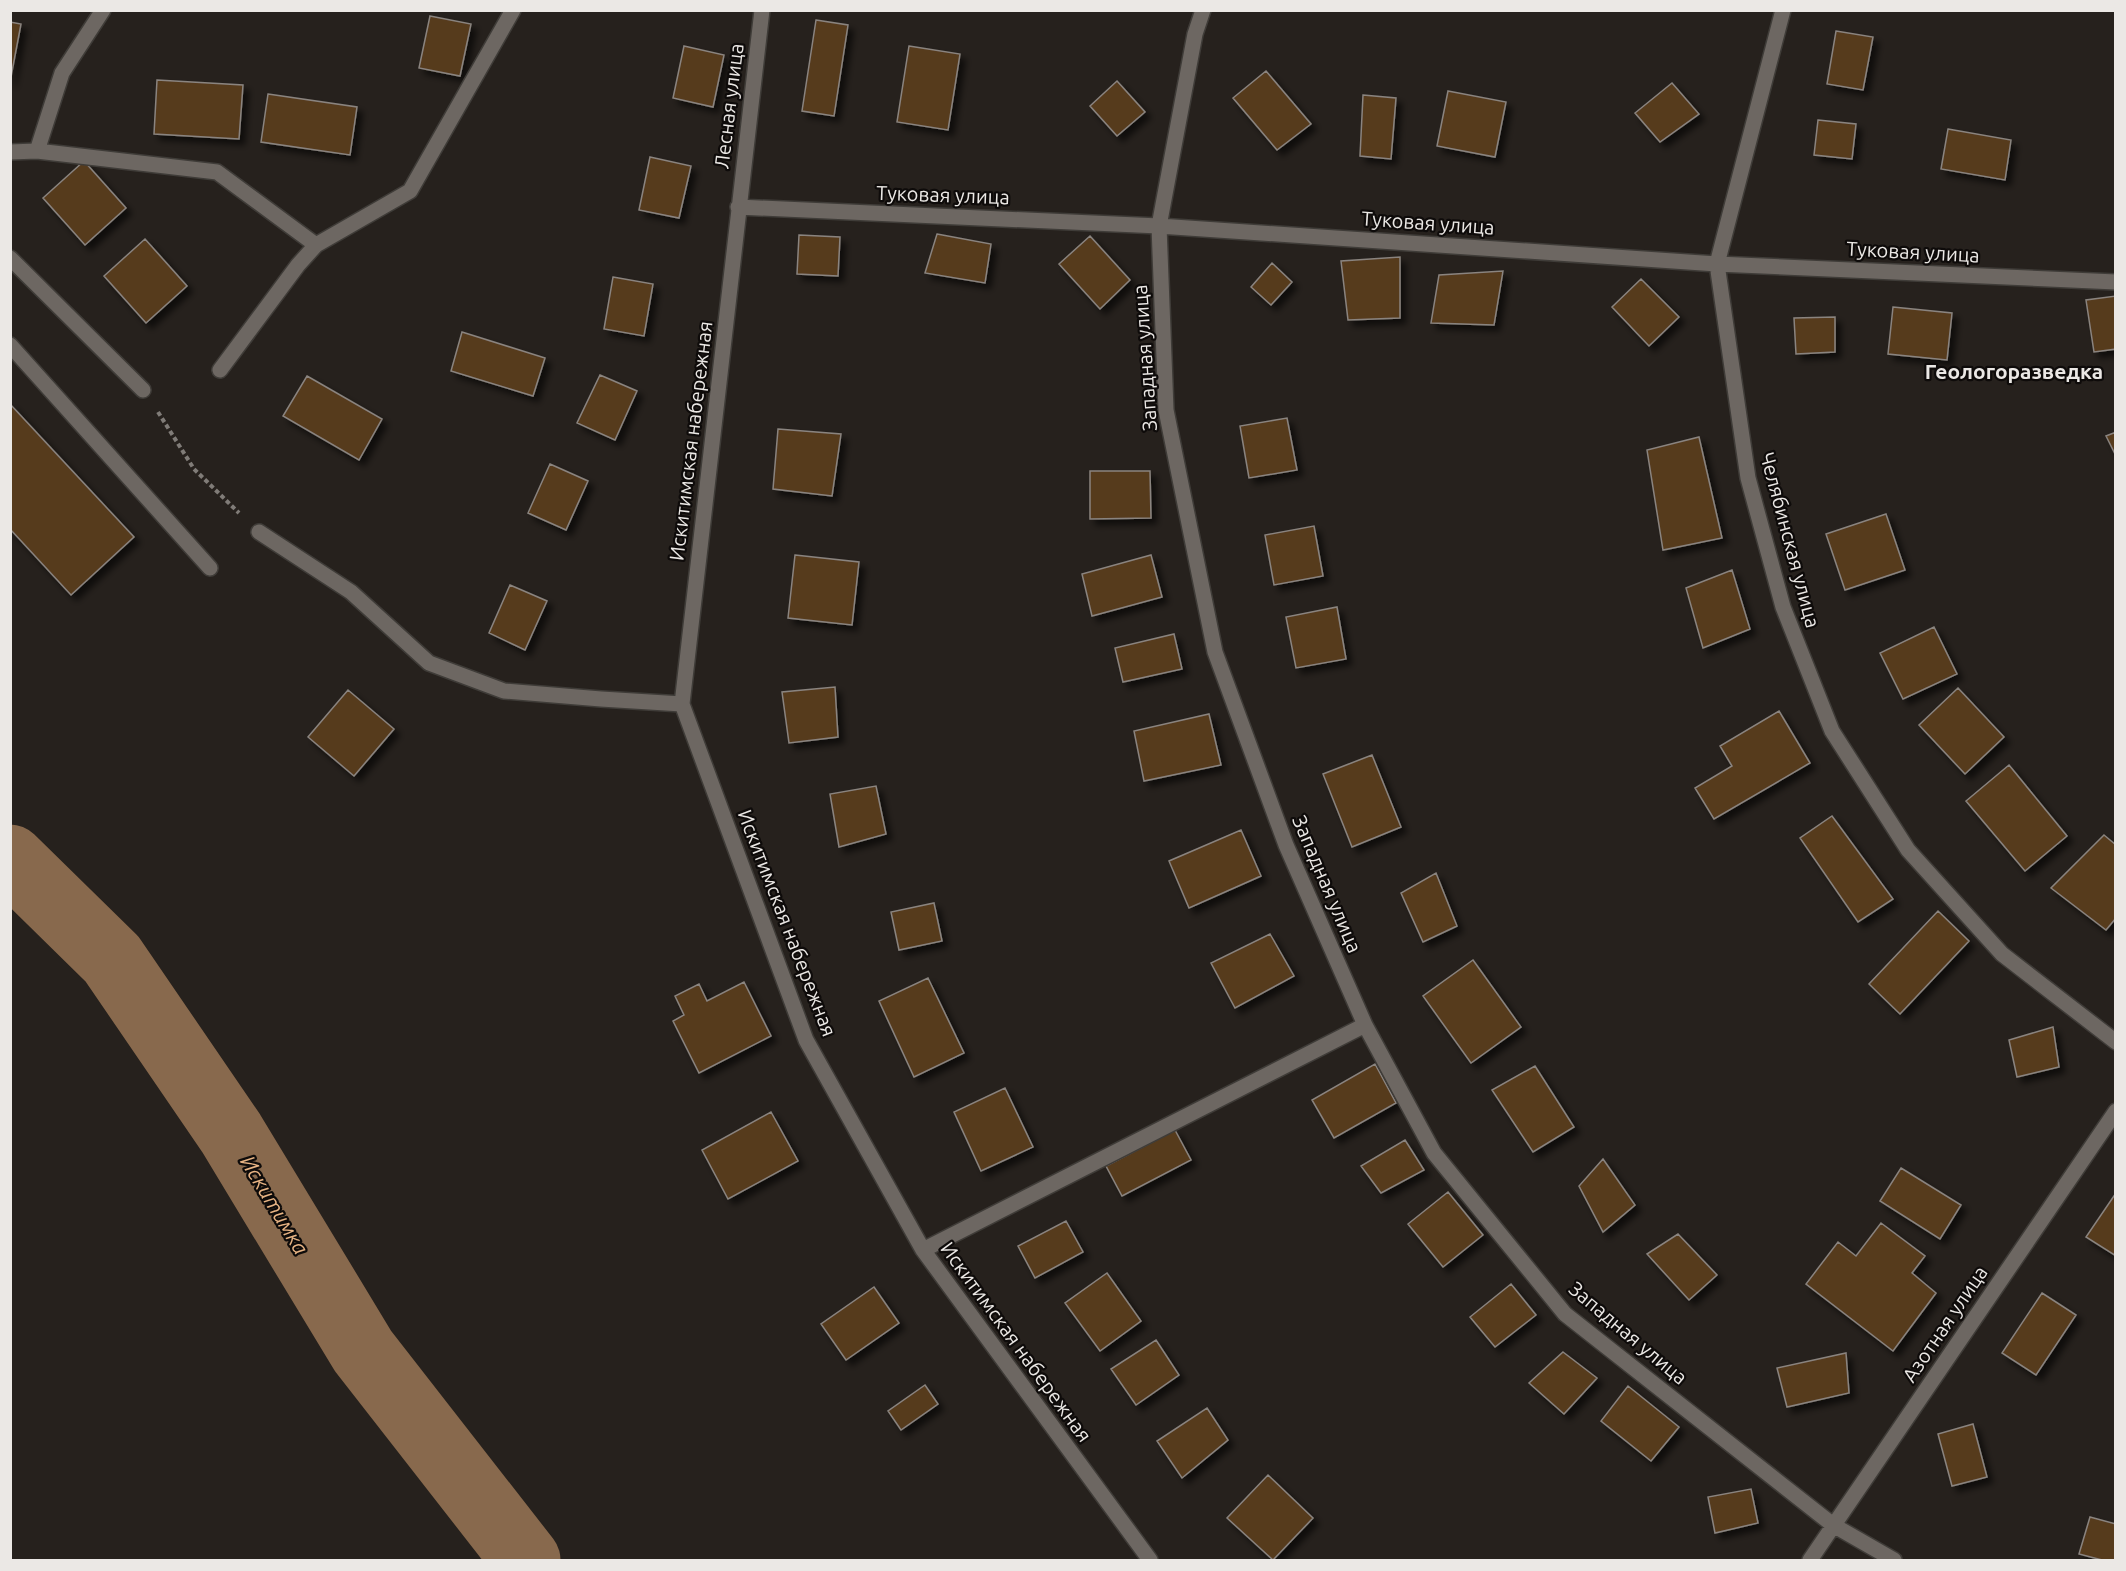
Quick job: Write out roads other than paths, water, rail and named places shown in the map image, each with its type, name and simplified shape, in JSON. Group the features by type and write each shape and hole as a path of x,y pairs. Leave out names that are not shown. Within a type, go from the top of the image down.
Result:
{"lane":[{"path":"37,151 62,73 103,10"},
{"path":"220,370 298,265 316,245 410,191 513,10"},
{"name":"Лесная улица","path":"738,207 762,10"},
{"name":"Западная улица","path":"1203,10 1196,34 1159,226 1166,410 1215,652 1286,845 1365,1025 1434,1153 1565,1314 1833,1525 1894,1560"},
{"name":"Челябинская улица","path":"1783,10 1718,264 1748,478 1783,607 1832,731 1908,850 2002,954 2115,1042"},
{"path":"10,152 37,151 217,172 316,245"},
{"name":"Туковая улица","path":"738,207 1159,226 1718,264 2115,282"},
{"name":"Искитимская набережная","path":"738,207 682,704 806,1040 923,1250 960,1304 1150,1560"},
{"path":"10,258 143,390"},
{"path":"10,345 210,568"},
{"path":"259,532 351,592 429,663 504,691 682,704"},
{"path":"923,1250 1365,1025"},
{"name":"Азотная улица","path":"1810,1560 2115,1111"}],"waterway":[{"name":"Искитимка","path":"10,859 112,959 231,1133 363,1351 526,1560"}],"district":[{"name":"Геологоразведка","path":"2014,372"}]}
